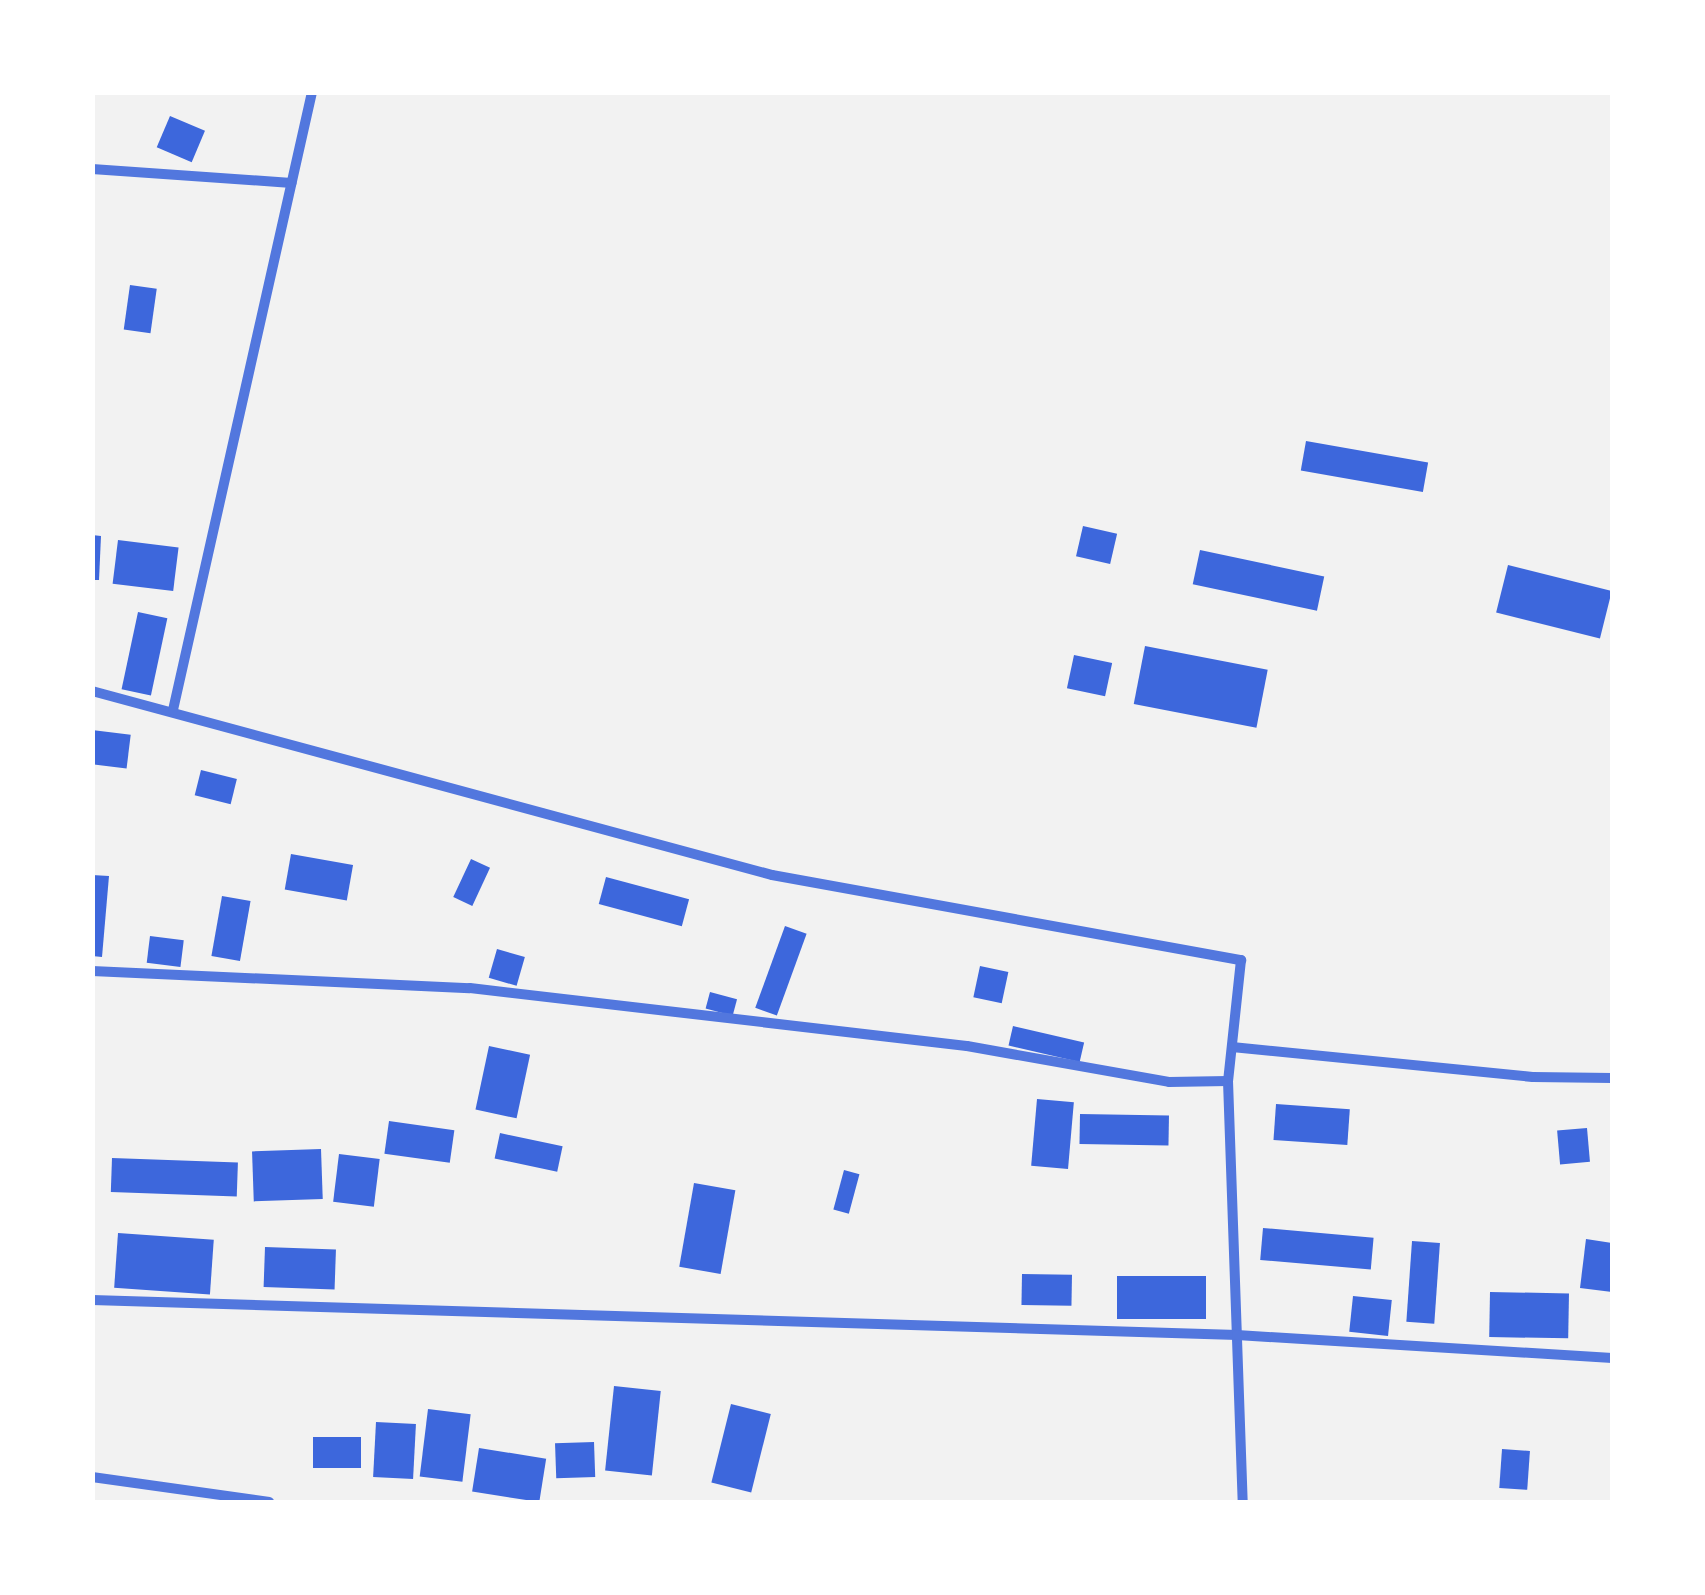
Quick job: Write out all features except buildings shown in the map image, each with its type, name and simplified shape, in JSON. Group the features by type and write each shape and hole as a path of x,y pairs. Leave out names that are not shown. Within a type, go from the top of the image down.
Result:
{"street":[{"path":"174,710 312,92"},
{"path":"92,169 292,182"},
{"path":"92,691 772,874 1241,960 1228,1081 1243,1502"},
{"path":"92,971 470,988 967,1046 1169,1082 1228,1081"},
{"path":"1232,1047 1533,1077 1612,1078"},
{"path":"92,1300 1237,1335 1612,1358"},
{"path":"92,1477 269,1502"}]}
